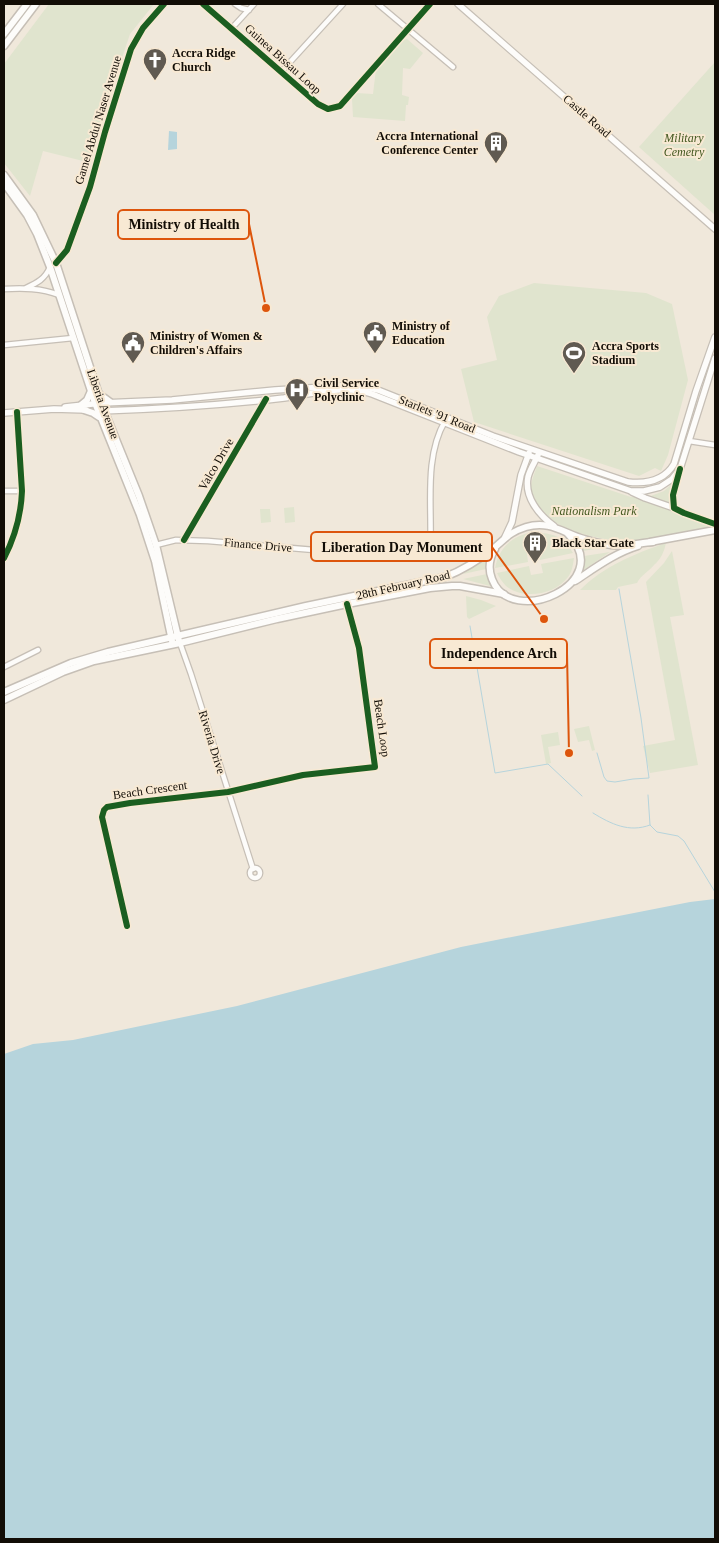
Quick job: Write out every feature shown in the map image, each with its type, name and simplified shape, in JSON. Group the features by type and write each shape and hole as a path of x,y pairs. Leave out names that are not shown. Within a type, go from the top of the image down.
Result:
{"main road":[{"path":"5,32 27,4"},
{"path":"4,46 36,4"},
{"name":"Castle Road","path":"458,4 715,230"},
{"name":"Liberia Avenue","path":"4,175 33,215 52,253 60,296 91,391 139,496 156,544 175,641"},
{"name":"Liberia Avenue","path":"4,183 27,215 53,265 98,393 98,403"},
{"name":"Starlets '91 Road","path":"82,407 101,411 177,408 340,390 358,390 628,482 652,482 672,468 715,337"},
{"name":"Starlets '91 Road","path":"4,413 82,407 110,402 172,400 357,384 378,390 528,455 631,490 644,490 660,487 672,479 680,469 701,400 712,375 715,358"},
{"path":"252,401 272,395 275,390"},
{"path":"91,391 82,407 100,418"},
{"path":"98,393 110,402"},
{"path":"694,398 701,400"},
{"name":"Liberia Avenue","path":"101,411 100,418 140,515 155,561 172,626"},
{"name":"28th February Road","path":"175,641 191,634 306,606 445,577 458,572 496,546 505,537 512,522 521,475 531,448"},
{"path":"539,451 539,459 528,476 530,498 542,517 567,533 584,539 620,546 653,542 715,530"},
{"path":"520,452 524,458 525,465"},
{"path":"588,476 591,469"},
{"path":"631,490 645,498 674,508"},
{"path":"505,537 516,530 528,526 554,526"},
{"path":"567,533 573,539 580,555 580,565 572,583"},
{"path":"496,546 489,564 497,589 515,599 527,601 540,600 557,594 606,560 628,549 653,542"},
{"name":"28th February Road","path":"175,641 430,588 460,586 504,594"},
{"path":"164,640 172,626 182,632 191,634"},
{"path":"4,692 82,659 164,640 175,641"},
{"path":"4,700 76,667 175,641"}],"street":[{"name":"Gamel Abdul Naser Avenue","path":"24,288 42,279 66,251 90,188 131,49 143,28 164,4"},
{"name":"Guinea Bissau Loop","path":"203,4 318,104 328,109 336,108 430,4"},
{"path":"235,4 249,10"},
{"path":"232,28 254,4"},
{"path":"281,72 343,4"},
{"path":"378,4 453,68"},
{"path":"52,253 58,254 66,251"},
{"path":"4,289 24,288 46,291 60,296"},
{"path":"4,345 73,338"},
{"name":"Valco Drive","path":"184,540 266,399"},
{"path":"4,558 18,521 22,491 17,412"},
{"name":"Finance Drive","path":"156,544 172,540 208,541 362,554 387,558 424,557 430,551 431,481 435,448 446,420"},
{"path":"689,441 715,445"},
{"path":"680,469 673,495 674,508 715,524"},
{"path":"4,491 22,491"},
{"name":"Beach Loop","path":"228,792 303,775 375,767 359,648 347,604"},
{"name":"Riveria Drive","path":"175,641 191,674 253,869"},
{"path":"4,668 38,650"},
{"name":"Beach Crescent","path":"127,926 102,817 104,810 108,807 130,803 228,792"}],"green space":[{"path":"49,4 154,4 130,34 87,162 43,151 30,196 4,163 4,64"},
{"path":"407,39 423,53 410,69 403,68 402,95 409,97 408,105 406,105 405,121 353,117 352,99 356,93 373,94 376,69 401,41"},
{"name":"Military Cemetry","path":"715,62 715,215 639,147"},
{"name":"Accra Sports Stadium","path":"534,283 646,293 672,304 688,380 668,455 661,471 655,468 639,476 474,422 461,369 497,360 487,317 499,296"},
{"name":"Nationalism Park","path":"537,466 631,497 648,497 664,491 673,483 669,497 672,508 710,527 662,537 624,541 589,536 576,532 552,520 535,503 531,489 532,479"},
{"path":"294,507 295,522 285,523 284,508"},
{"path":"260,509 270,509 271,522 261,523"},
{"path":"534,532 557,536 565,542 573,553 540,560 539,552 527,554 528,562 495,568 500,554 508,543 520,536"},
{"path":"576,538 610,546 583,551"},
{"path":"666,543 659,560 637,583 618,587 616,590 580,590 609,567"},
{"path":"672,551 684,615 670,617 698,765 650,773 643,746 675,740 646,582 664,563"},
{"path":"610,552 582,571 584,556"},
{"path":"488,555 486,569 463,574"},
{"path":"574,558 570,573 562,583 555,588 538,594 521,593 513,590 506,586 497,573 529,566 531,575 543,573 541,564"},
{"path":"487,574 494,587 463,579"},
{"path":"466,596 496,606 469,619 467,617"},
{"path":"589,726 595,750 592,751 589,740 578,742 574,729"},
{"path":"558,732 560,745 548,747 551,763 546,764 541,735"}],"water":[{"path":"169,131 177,132 177,149 168,150"},
{"path":"715,899 715,1539 4,1539 4,1054 33,1044 73,1040 237,1006 461,947 690,902"}],"waterway":[{"path":"597,753 607,781 615,782 649,778 641,718 619,589"},
{"path":"470,626 495,773 548,764 582,796"},
{"path":"648,795 650,825 657,832 678,836 684,841 715,892"},
{"path":"593,813 607,821 627,828 650,825"}],"cycle path":[{"path":"56,263 67,250 90,187 131,49 143,28 164,4"},
{"path":"203,4 318,104 328,109 340,106 430,4"},
{"path":"184,540 266,399"},
{"path":"4,558 17,526 22,491 17,412"},
{"path":"680,469 673,495 674,508 715,524"},
{"path":"127,926 102,817 107,807 228,792 303,775 375,767 359,648 347,604"}],"place":[{"name":"Accra Ridge Church","path":"155,81"},
{"name":"Accra International Conference Center","path":"496,164"},
{"name":"Ministry of Health","path":"266,308"},
{"name":"Ministry of Education","path":"375,354"},
{"name":"Ministry of Women & Children's Affairs","path":"133,364"},
{"name":"Accra Sports Stadium","path":"574,374"},
{"name":"Civil Service Polyclinic","path":"297,411"},
{"name":"Black Star Gate","path":"535,564"},
{"name":"Liberation Day Monument","path":"544,619"},
{"name":"Independence Arch","path":"569,753"}]}
